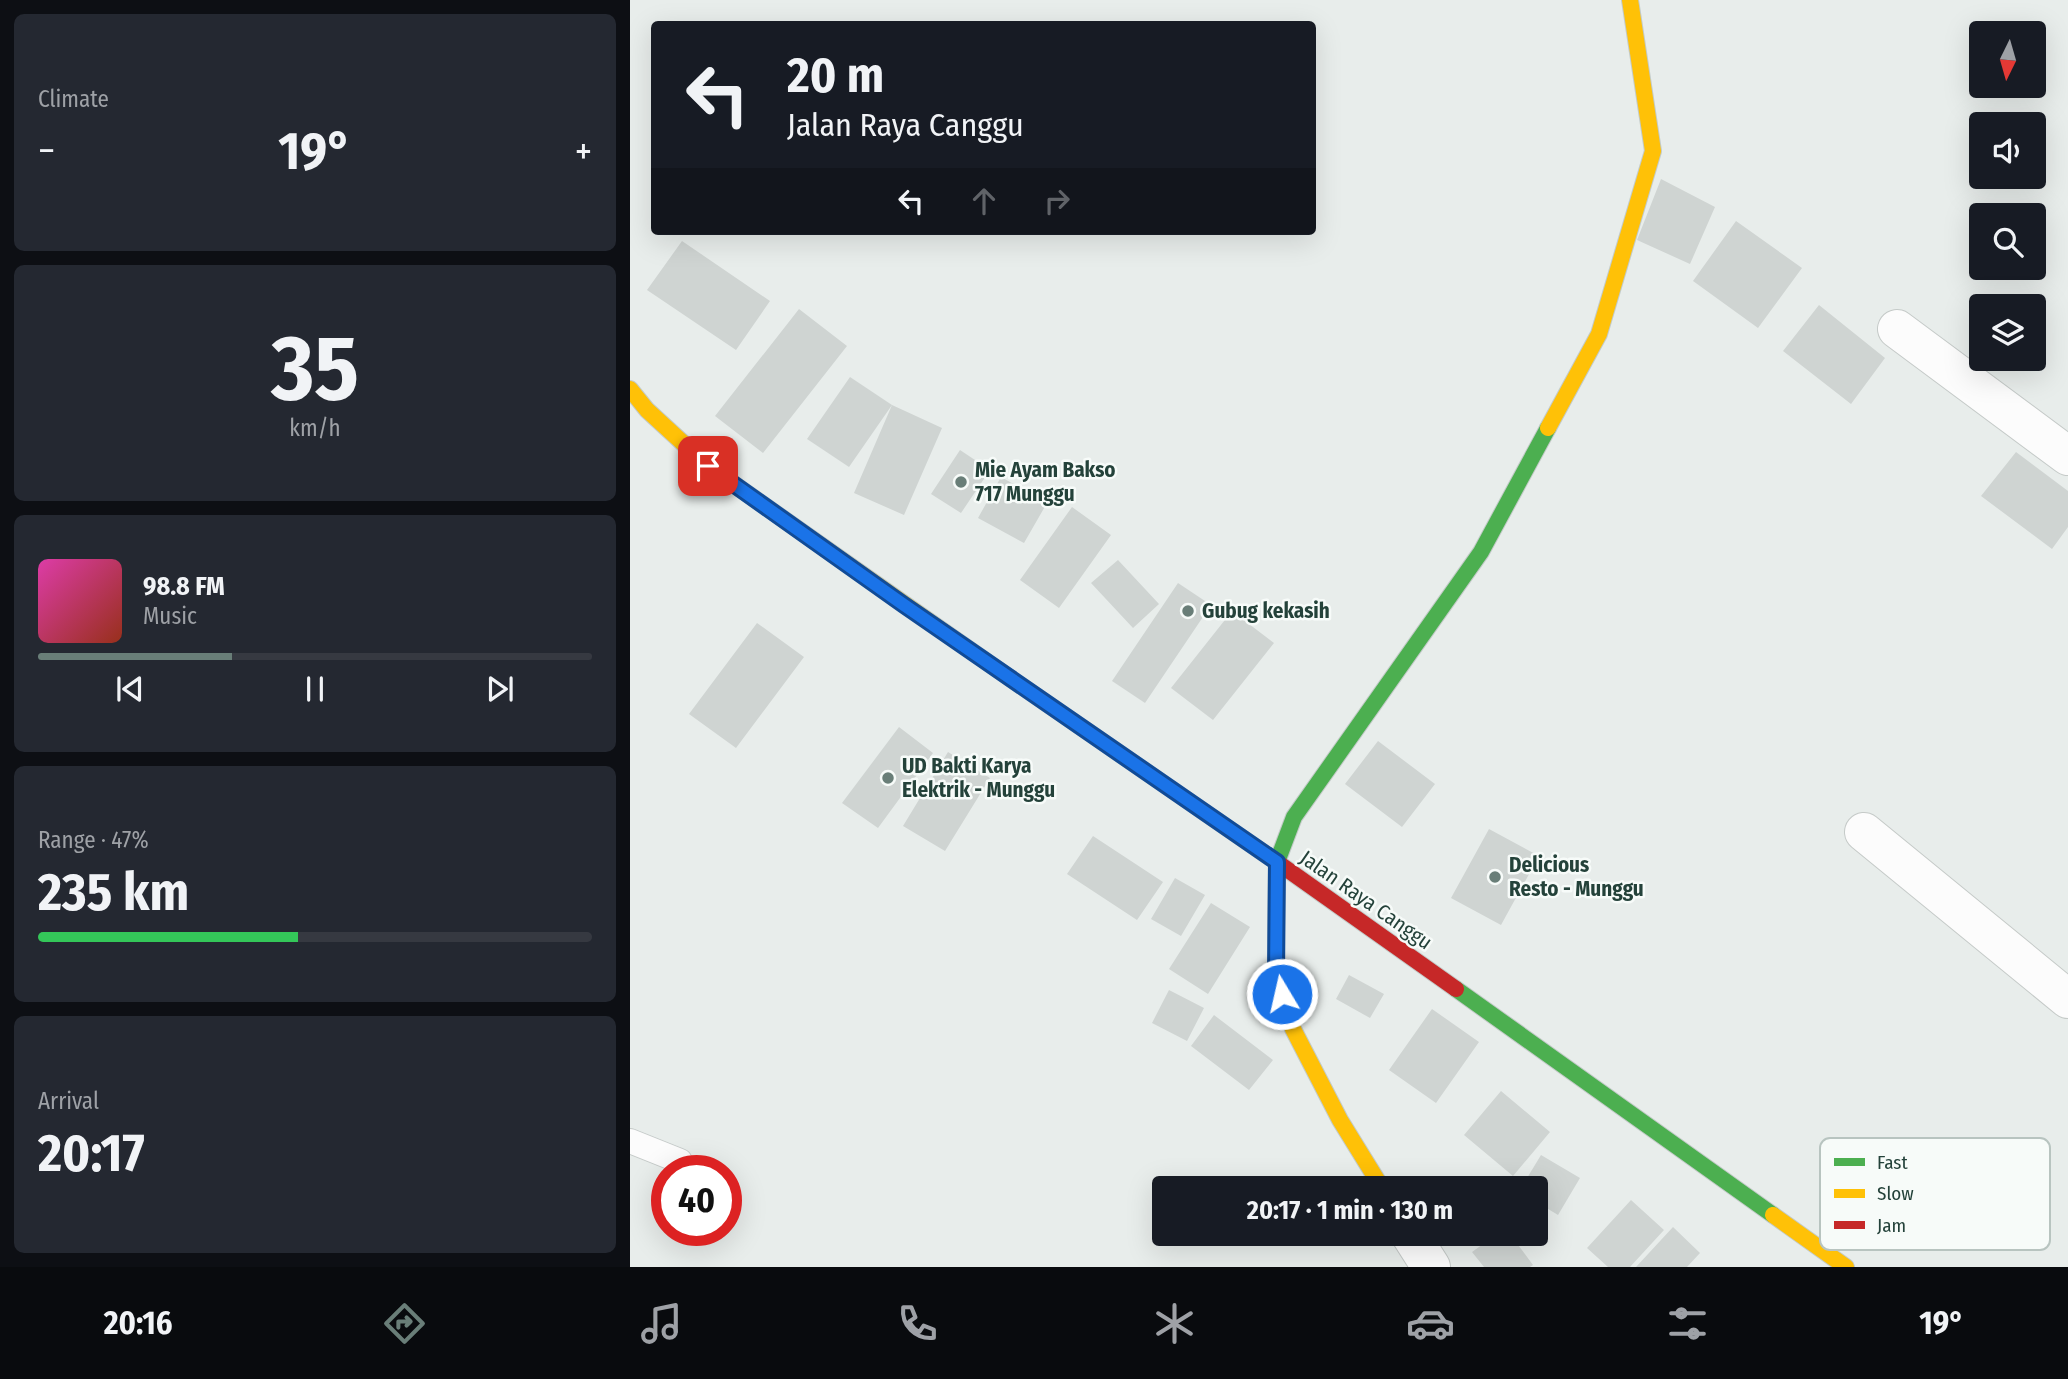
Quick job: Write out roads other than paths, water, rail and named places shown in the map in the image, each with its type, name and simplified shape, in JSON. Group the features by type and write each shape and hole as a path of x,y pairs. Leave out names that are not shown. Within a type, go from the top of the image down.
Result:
{"main road":[{"path":"1375,1176 1340,1120 1293,1030 1276,976 1277,862 1294,817 1481,552 1599,334 1653,151 1630,0"},
{"name":"Jalan Raya Canggu","path":"630,389 647,410 708,466 904,605 1277,862 1820,1248"},
{"name":"Jalan Raya Canggu","path":"1822,1250 1846,1267"}],"street":[{"path":"1896,329 2068,456"},
{"path":"1864,832 2068,999"},
{"path":"1418,1246 1431,1267"}],"lane":[{"path":"630,1141 665,1155"}],"place":[{"name":"Mie Ayam Bakso 717 Munggu","path":"961,482"},
{"name":"Gubug kekasih","path":"1188,611"},
{"name":"UD Bakti Karya Elektrik - Munggu","path":"888,778"},
{"name":"Delicious Resto - Munggu","path":"1495,877"}]}
